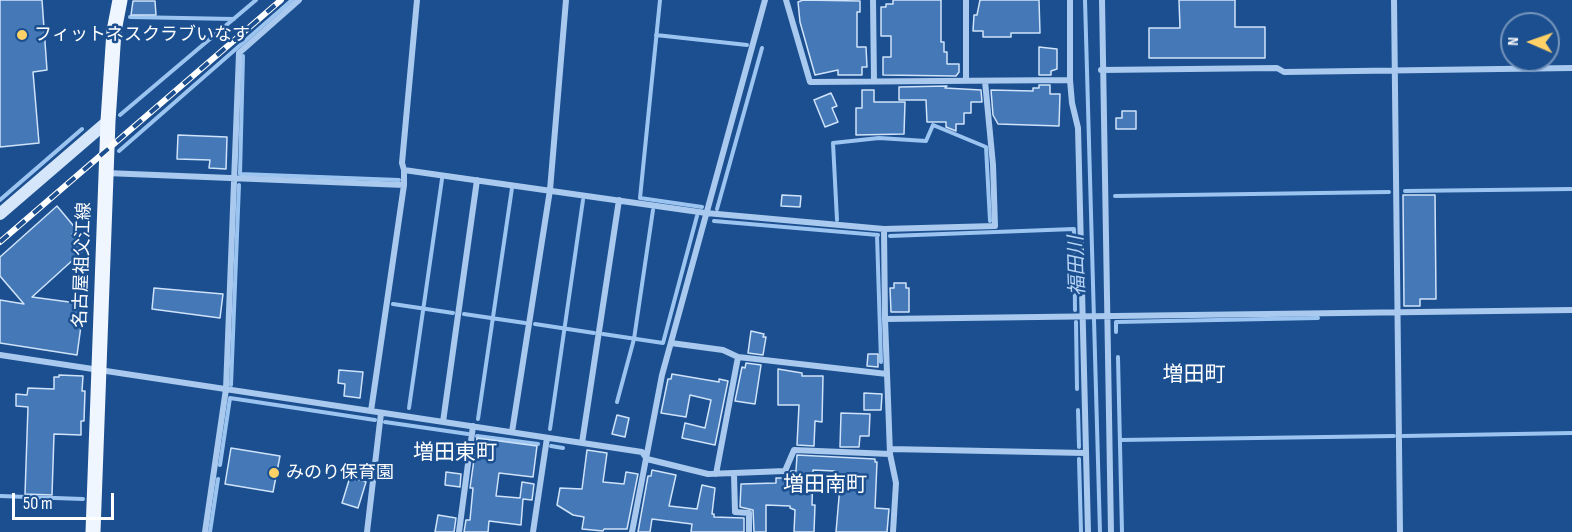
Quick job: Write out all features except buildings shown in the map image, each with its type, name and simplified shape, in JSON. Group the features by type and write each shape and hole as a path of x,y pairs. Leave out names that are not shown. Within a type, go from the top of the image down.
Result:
{"main road":[{"name":"名古屋祖父江線","path":"93,532 105,173 114,31 120,0"}],"street":[{"path":"205,532 226,389 239,53 300,0"},
{"path":"371,411 404,185 402,163 417,0"},
{"path":"513,432 550,190 566,0"},
{"path":"632,532 647,459 650,432 671,343 765,0"},
{"path":"786,0 810,82 1070,80"},
{"path":"873,0 874,81"},
{"path":"966,0 966,81"},
{"path":"1070,0 1070,80 1072,103 1078,128 1088,532"},
{"path":"1101,0 1104,316 1111,532"},
{"path":"1394,0 1400,532"},
{"path":"1101,70 1277,68 1284,72 1572,69"},
{"path":"404,170 706,213 884,229 995,226 993,165 985,81"},
{"path":"0,214 108,121"},
{"path":"105,173 404,185"},
{"path":"443,422 477,180"},
{"path":"582,443 619,200"},
{"path":"884,229 890,452 896,483 893,532"},
{"path":"885,319 1572,310"},
{"path":"671,343 723,350 738,357 887,374"},
{"path":"0,355 642,452 647,459 716,474 785,471 794,450 1085,453"},
{"path":"716,474 738,357"},
{"path":"367,532 381,412"},
{"path":"459,532 473,426"},
{"path":"533,532 547,438"},
{"path":"734,474 735,512 749,513 749,532"}],"waterway":[{"path":"120,115 256,0"},
{"path":"119,151 292,0"},
{"path":"660,0 640,198 702,207"},
{"name":"福田川","path":"1085,0 1100,532"},
{"path":"130,17 234,19"},
{"path":"656,35 747,45"},
{"path":"717,209 762,48"},
{"path":"243,56 240,174 399,180"},
{"path":"837,220 833,143 879,138 926,141 933,125 986,147 990,221"},
{"path":"0,200 82,129"},
{"path":"409,408 442,179"},
{"path":"231,385 239,185"},
{"path":"478,419 512,188"},
{"path":"1405,191 1572,189"},
{"path":"1115,196 1389,192"},
{"path":"550,429 583,200"},
{"path":"617,402 634,339 653,210"},
{"path":"603,334 663,343 697,216"},
{"path":"714,221 878,235"},
{"path":"890,236 1074,229 1075,310"},
{"path":"877,235 881,362"},
{"path":"393,304 453,313"},
{"path":"464,314 525,323"},
{"path":"1116,332 1116,322 1318,318"},
{"path":"1076,322 1077,389"},
{"path":"535,324 594,333"},
{"path":"1118,357 1122,532"},
{"path":"220,465 230,398 375,420"},
{"path":"1078,410 1079,447"},
{"path":"385,422 468,434"},
{"path":"1403,436 1572,433"},
{"path":"477,436 538,444"},
{"path":"1120,440 1394,436"},
{"path":"551,446 563,448"},
{"path":"1079,459 1081,532"},
{"path":"210,532 218,479"},
{"path":"0,496 83,499"}],"railway":[{"path":"0,242 281,0"}],"place":[{"name":"フィットネスクラブいなす","path":"22,35"},
{"name":"みのり保育園","path":"274,473"}],"district":[{"name":"増田町","path":"1194,376"},
{"name":"増田東町","path":"455,454"},
{"name":"増田南町","path":"825,486"}]}
